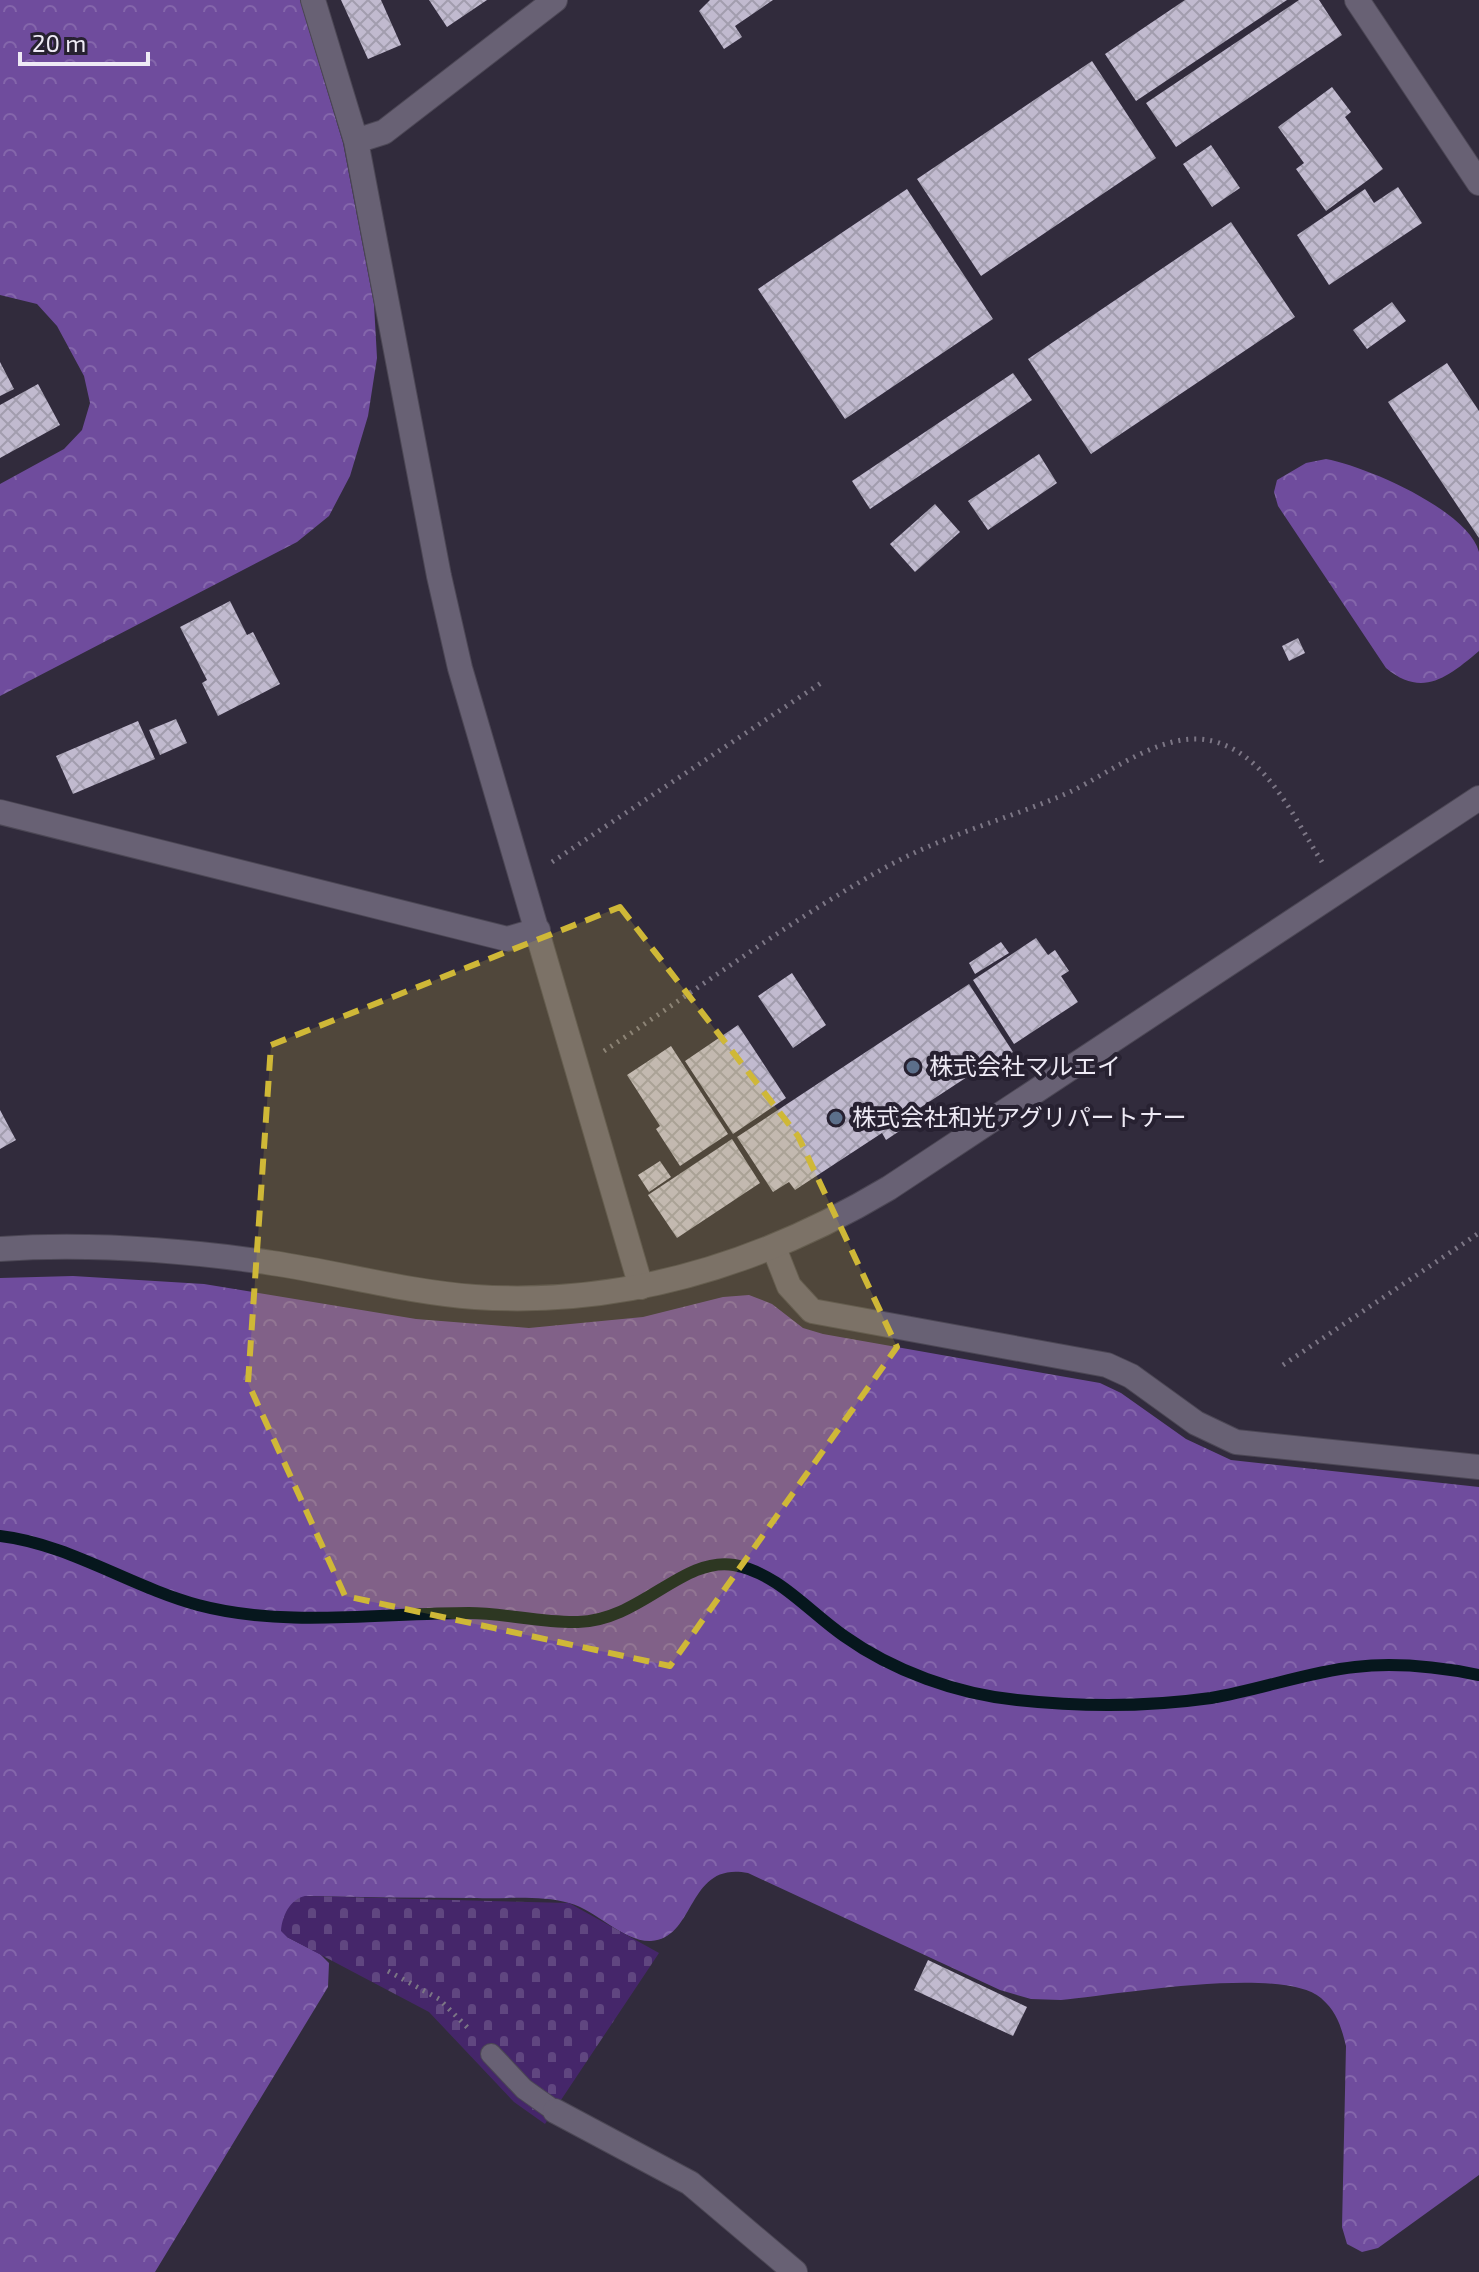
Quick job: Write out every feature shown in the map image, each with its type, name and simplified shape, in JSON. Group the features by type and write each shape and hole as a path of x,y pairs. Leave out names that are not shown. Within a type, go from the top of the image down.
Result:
{"street":[{"path":"313,0 356,141 449,622 641,1287"},
{"path":"356,141 384,132 555,0"},
{"path":"1357,0 1479,183"},
{"path":"0,1249 140,1249 207,1255 273,1263 420,1291 475,1297 583,1296 691,1276 774,1248 842,1216 889,1188 1479,798"},
{"path":"0,812 507,939 538,930"},
{"path":"774,1248 789,1286 798,1300 812,1311 1107,1365 1131,1376 1196,1423 1236,1442 1479,1467"},
{"path":"555,2111 690,2183 795,2272"}],"lane":[{"path":"491,2054 524,2089 555,2111"}],"path":[{"path":"521,874 542,868 821,683"},
{"path":"592,1059 891,864 1058,797 1155,749 1184,740 1215,741 1242,753 1265,773 1341,889"},
{"path":"1283,1365 1479,1233"},
{"path":"388,1971 439,1999 491,2054"}],"highlighted area":[{"path":"620,907 798,1136 897,1347 670,1666 345,1596 248,1383 271,1045"}],"green space":[{"path":"0,0 300,0 343,143 374,304 377,358 368,416 350,476 329,516 297,542 0,696 0,484 64,449 82,430 90,403 84,376 57,326 37,304 0,295"},
{"path":"1326,459 1389,480 1413,492 1456,521 1471,536 1479,552 1479,651 1445,676 1423,683 1411,682 1386,668 1278,506 1274,492 1277,480 1306,463"},
{"path":"73,1276 204,1284 416,1319 529,1328 643,1317 723,1297 749,1295 772,1304 803,1328 823,1334 1100,1383 1121,1393 1186,1439 1231,1460 1479,1487 1479,2175 1378,2248 1362,2252 1347,2244 1342,2227 1346,2046 1335,2014 1321,1998 1301,1988 1236,1983 1157,1988 1061,2000 1031,1999 1000,1990 748,1873 728,1872 713,1878 702,1888 677,1927 666,1937 651,1941 630,1936 569,1903 546,1899 305,1896 287,1937 320,1954 329,1963 328,1987 155,2272 0,2272 0,1278"},
{"path":"305,1896 569,1903 659,1953 545,2124 514,2102 429,2012 287,1937 281,1931 285,1914 291,1904"}],"building":[{"path":"341,0 381,0 401,45 368,59"},
{"path":"429,0 487,0 447,27"},
{"path":"710,0 773,0 735,26 742,37 724,49 699,11"},
{"path":"1185,0 1287,0 1136,101 1105,54"},
{"path":"1299,0 1319,0 1342,35 1176,147 1146,103"},
{"path":"1092,61 1156,158 981,276 917,179"},
{"path":"1332,87 1351,112 1345,117 1383,169 1326,211 1296,169 1304,163 1278,127"},
{"path":"1211,145 1240,188 1212,207 1183,164"},
{"path":"1398,187 1422,223 1329,285 1297,235 1365,189 1374,203"},
{"path":"907,189 993,319 845,419 758,289"},
{"path":"1231,222 1295,317 1091,454 1028,359"},
{"path":"1392,302 1406,321 1367,349 1353,330"},
{"path":"0,362 14,389 0,396"},
{"path":"1447,363 1479,411 1479,538 1388,402"},
{"path":"1013,373 1032,400 870,509 852,481"},
{"path":"38,384 60,425 0,458 0,405"},
{"path":"1039,454 1057,483 988,530 968,501"},
{"path":"935,504 960,532 915,572 890,544"},
{"path":"230,601 247,635 253,632 280,684 218,716 202,683 207,680 180,627"},
{"path":"1298,638 1305,653 1289,661 1282,646"},
{"path":"176,719 187,743 160,755 149,730"},
{"path":"138,721 155,759 73,794 56,756"},
{"path":"1036,938 1048,955 1055,950 1069,971 1061,976 1078,1002 1014,1044 973,980"},
{"path":"1001,942 1009,953 975,974 969,963"},
{"path":"792,973 826,1025 793,1048 758,996"},
{"path":"969,984 1013,1052 996,1064 993,1060 906,1117 910,1124 886,1140 882,1133 795,1190 789,1182 773,1192 737,1137"},
{"path":"738,1025 786,1098 733,1134 685,1061"},
{"path":"671,1046 728,1134 680,1166 656,1129 660,1126 627,1075"},
{"path":"0,1110 16,1140 0,1149"},
{"path":"732,1139 760,1183 677,1238 648,1195"},
{"path":"660,1161 671,1177 649,1192 638,1175"},
{"path":"928,1960 1027,2007 1013,2036 914,1990"}],"waterway":[{"path":"0,1536 51,1548 198,1605 231,1612 298,1618 469,1613 578,1622 600,1619 621,1611 697,1570 715,1565 734,1565 765,1576 863,1649 904,1670 972,1692 1041,1702 1114,1705 1187,1701 1229,1695 1337,1669 1386,1665 1418,1666 1479,1675"}],"place":[{"name":"株式会社マルエイ","path":"913,1067"},
{"name":"株式会社和光アグリパートナー","path":"836,1118"}]}
